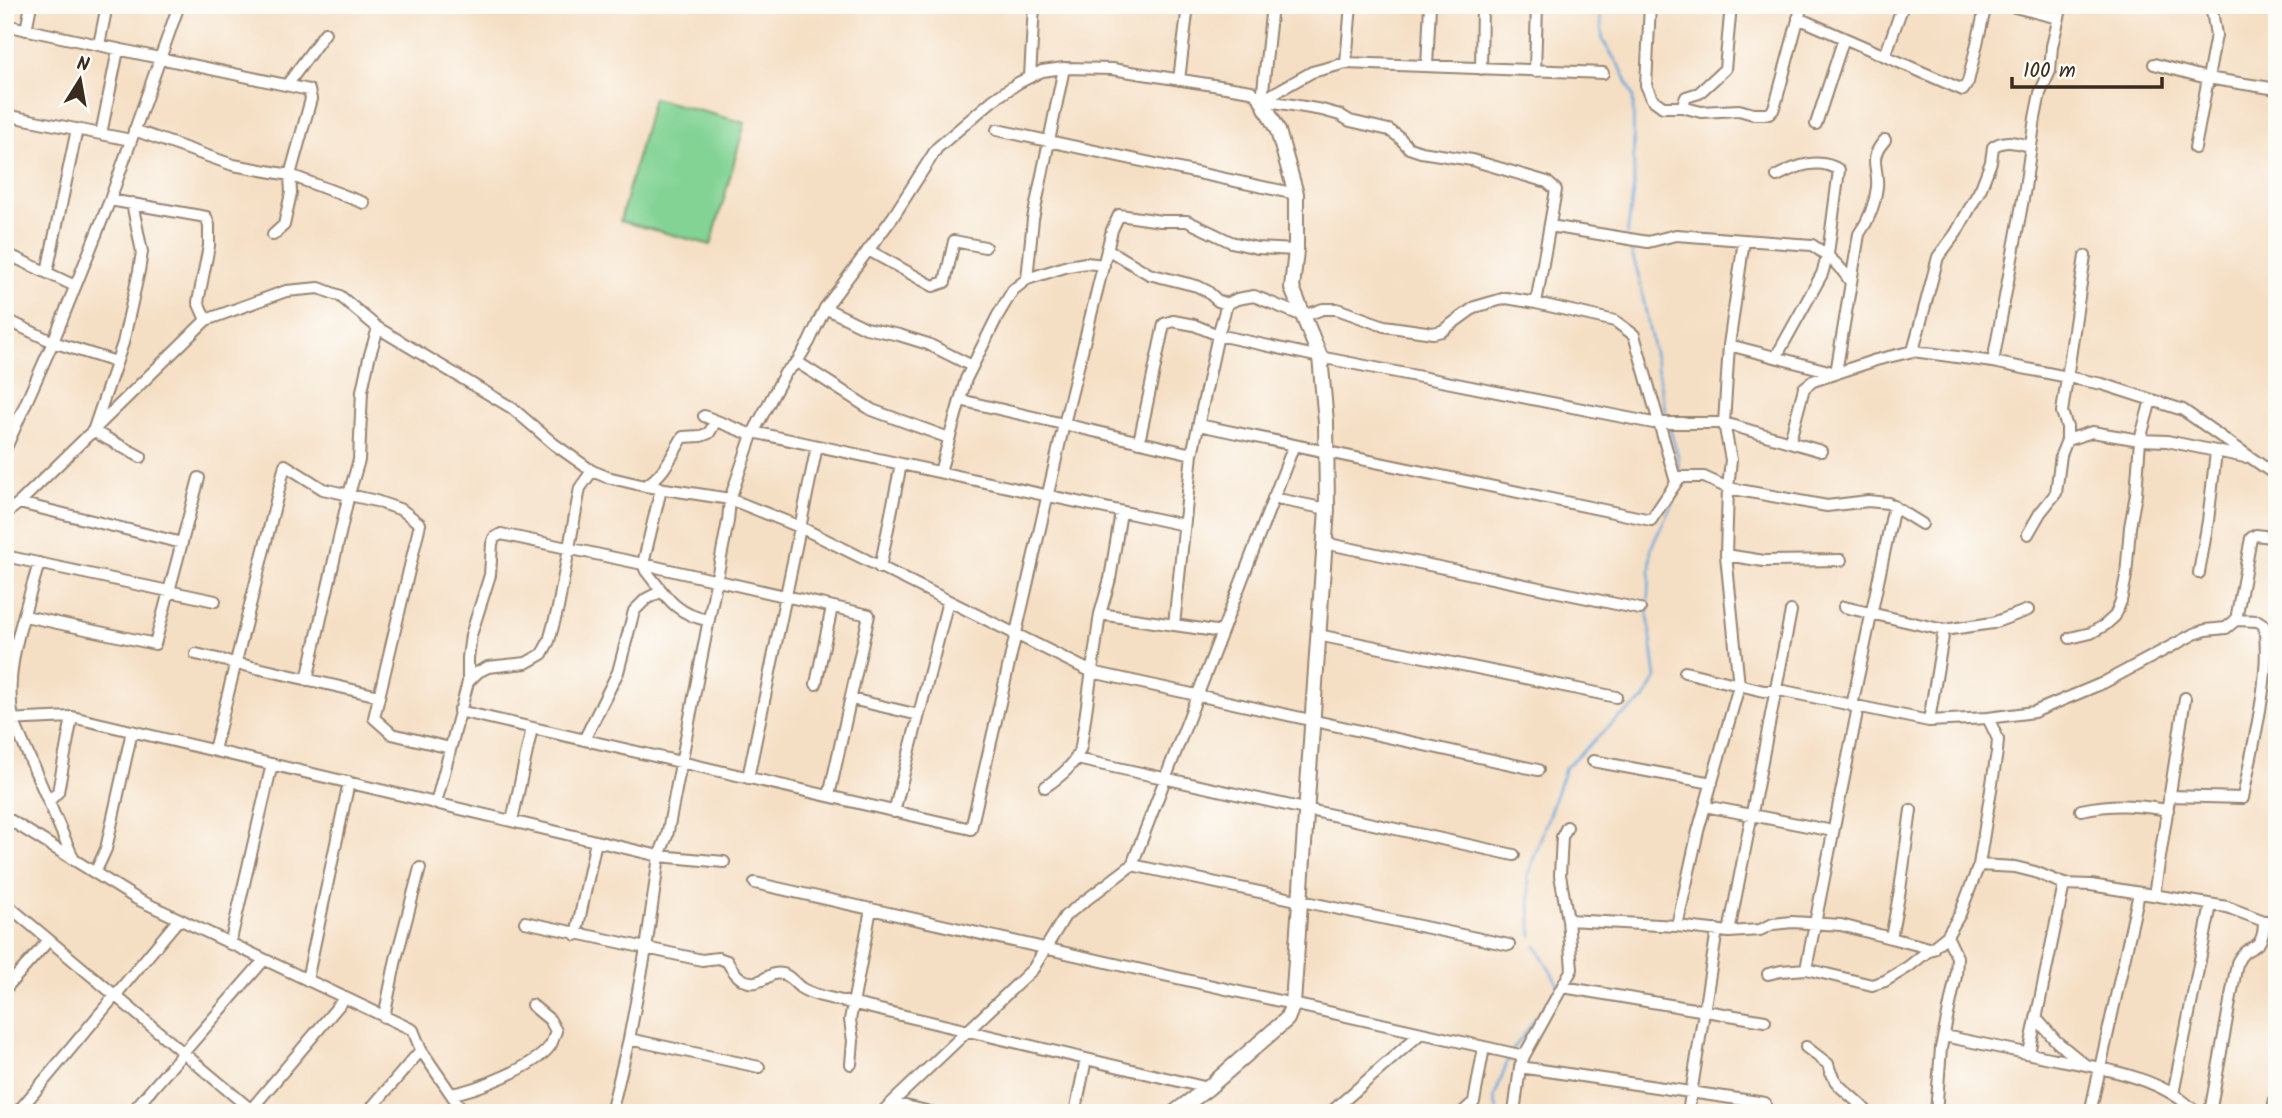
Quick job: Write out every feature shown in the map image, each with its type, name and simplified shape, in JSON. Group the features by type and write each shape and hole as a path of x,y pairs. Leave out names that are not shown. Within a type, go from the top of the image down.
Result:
{"street":[{"path":"26,30 31,5"},
{"path":"99,46 107,5"},
{"path":"5,450 53,342 110,200 179,5"},
{"path":"1030,77 1034,5"},
{"path":"1179,80 1188,5"},
{"path":"1262,100 1272,5"},
{"path":"1346,63 1351,5"},
{"path":"1427,66 1430,5"},
{"path":"1482,5 1482,69"},
{"path":"1535,71 1537,5"},
{"path":"1650,5 1646,85 1652,99 1663,107 1682,107 1701,112 1739,110 1753,114 1769,114 1776,102 1802,5"},
{"path":"1682,107 1686,97 1699,93 1725,69 1731,5"},
{"path":"1885,56 1903,5"},
{"path":"1798,18 1962,90 1968,82 1986,5"},
{"path":"2007,5 2058,18"},
{"path":"1993,362 2040,93 2050,71 2052,46 2062,5"},
{"path":"2195,148 2216,35 2211,5"},
{"path":"5,25 309,90 311,99 290,175 291,193 284,225 274,235"},
{"path":"287,85 325,33"},
{"path":"1816,124 1844,38"},
{"path":"101,134 118,50"},
{"path":"1262,100 1312,72 1346,63 1602,73"},
{"path":"2154,64 2207,78 2277,89"},
{"path":"1027,279 1033,219 1064,68"},
{"path":"611,1113 629,1039 646,949 659,856 667,836 730,499 753,433 785,373 797,362 825,309 937,148 993,100 1042,71 1064,68 1112,69 1251,91 1262,100 1278,131 1296,194 1296,250 1292,288 1320,357 1326,422 1327,509 1293,1004 1287,1019 1208,1088 1174,1113"},
{"path":"1262,100 1340,115 1350,121 1389,130 1409,148 1421,152 1472,160 1547,182 1556,190 1536,303"},
{"path":"5,115 101,134 133,135 233,165 290,175 364,203"},
{"path":"47,272 77,129"},
{"path":"997,130 1296,194"},
{"path":"1836,373 1859,234 1869,220 1878,184 1874,160 1877,150 1885,141"},
{"path":"1913,351 1938,257 1956,233 1981,188 1991,162 1993,147 1999,142 2009,141 2030,146"},
{"path":"1776,357 1822,274 1828,254 1839,170 1817,163 1804,164 1777,176"},
{"path":"110,200 206,216 209,246 198,302 206,320"},
{"path":"93,431 123,343 142,252 132,203"},
{"path":"459,711 971,829 1063,424 1112,230 1119,215 1161,221 1186,221 1231,242 1257,248 1296,250"},
{"path":"1550,226 1648,242 1676,235 1812,245 1828,254 1850,281"},
{"path":"1678,926 1698,831 1740,686 1726,555 1730,451 1724,423 1729,345 1744,240"},
{"path":"868,250 933,286 945,282 954,241 985,247"},
{"path":"1107,249 1149,274 1197,286 1208,291 1218,301 1227,304 1254,296 1303,316 1323,309 1338,309 1384,326 1433,332 1442,331 1475,307 1506,298 1615,321 1634,335 1676,482"},
{"path":"5,253 75,286"},
{"path":"2028,534 2056,493 2067,440 2067,427 2062,412 2085,256"},
{"path":"940,472 972,366 1013,290 1027,279 1068,266 1104,265"},
{"path":"5,514 206,320 286,291 319,288 340,296 378,328 512,408 554,444 592,471 645,486 730,499 800,527 1092,672 1538,770"},
{"path":"1174,625 1192,454 1227,304"},
{"path":"825,309 866,328 928,344 972,366"},
{"path":"5,319 53,342 116,362"},
{"path":"1139,442 1164,324 1173,321 1218,335 1320,357 1658,423 1724,423 1821,451"},
{"path":"307,680 359,460 362,391 378,328"},
{"path":"1729,345 1836,373"},
{"path":"1790,440 1804,388 1813,381 1913,351 2066,376 2151,400 2183,411 2277,475"},
{"path":"797,362 872,410 949,438"},
{"path":"960,400 1192,454"},
{"path":"2070,638 2091,633 2105,625 2115,616 2121,601 2136,494 2140,440 2151,400"},
{"path":"704,416 753,433 1184,525"},
{"path":"645,486 656,480 667,467 683,437 709,433 716,421"},
{"path":"1199,425 1651,520 1680,477 1704,477 1728,488 1827,506 1868,501 1888,503 1922,524"},
{"path":"93,431 141,457"},
{"path":"2067,440 2092,432 2167,442 2251,458"},
{"path":"881,1113 1033,969 1065,916 1132,865 1294,444"},
{"path":"748,778 817,446"},
{"path":"2199,573 2216,452"},
{"path":"880,568 901,464"},
{"path":"214,750 285,465 323,489 401,510 420,524 373,718 392,734 450,748"},
{"path":"468,682 478,671 488,667 526,663 542,654 549,641 580,488 592,471"},
{"path":"25,616 155,644 199,478"},
{"path":"661,489 643,564 662,591 682,612 693,618 708,620"},
{"path":"1273,498 1327,509"},
{"path":"19,503 182,543"},
{"path":"1806,969 1871,613 1894,506"},
{"path":"1045,787 1058,779 1077,759 1081,747 1100,614 1110,579 1121,512"},
{"path":"1685,672 1764,691 1929,721 1989,718 2034,712 2103,683 2194,634 2226,628 2236,620 2251,538 2256,535 2271,537 2277,533"},
{"path":"436,803 468,682 471,635 490,575 490,555 494,538 501,534 869,615 829,796"},
{"path":"1324,543 1640,609"},
{"path":"1726,555 1764,561 1841,560"},
{"path":"5,556 215,601"},
{"path":"39,563 8,671 9,720 74,860"},
{"path":"584,740 618,672 634,611 646,599 662,591"},
{"path":"894,811 948,601"},
{"path":"816,684 832,607"},
{"path":"1844,607 1944,630 1993,623 2028,610"},
{"path":"1729,932 1791,611"},
{"path":"1100,614 1222,632"},
{"path":"2169,796 2243,798 2265,673 2267,642 2264,625 2258,621 2236,620"},
{"path":"1929,721 1944,630"},
{"path":"1318,635 1616,697"},
{"path":"196,654 379,696"},
{"path":"2154,895 2185,698"},
{"path":"850,699 919,715"},
{"path":"9,720 72,717 659,856 724,862"},
{"path":"48,801 58,792 72,717"},
{"path":"1768,974 1806,969 1872,985 1885,981 1933,949 1947,936 1979,866 1998,739 1989,718"},
{"path":"512,821 533,728"},
{"path":"95,873 106,849 132,731"},
{"path":"1077,759 1514,855"},
{"path":"1593,761 1712,783"},
{"path":"230,944 272,764"},
{"path":"307,980 349,782"},
{"path":"2081,810 2107,804 2126,804 2168,810"},
{"path":"1705,806 1833,831"},
{"path":"1891,938 1911,810"},
{"path":"5,817 137,899 413,1030 421,1050 464,1113"},
{"path":"1514,1113 1522,1061 1572,969 1568,920 1559,866 1562,836 1567,827"},
{"path":"576,934 596,841"},
{"path":"1132,865 1509,944"},
{"path":"1979,866 2015,867 2064,884 2091,885 2227,907 2264,921 2277,921"},
{"path":"384,1017 420,868"},
{"path":"755,883 1421,1032 1484,1047 1522,1061 1765,1103"},
{"path":"2029,1054 2064,884"},
{"path":"2090,1113 2139,893"},
{"path":"5,903 251,1112 345,998"},
{"path":"2173,1094 2211,905"},
{"path":"851,1064 853,1041 850,1020 871,909"},
{"path":"17,1113 117,997 179,919"},
{"path":"1568,920 1678,926 1729,932 1760,930 1773,924 1841,925 1933,949"},
{"path":"2210,1113 2237,963 2241,954 2261,942 2264,921"},
{"path":"525,922 702,960 718,958 727,961 741,979 751,982 761,981 771,974 787,975 806,991 821,996 1208,1088"},
{"path":"1688,1113 1717,930"},
{"path":"1936,1113 1944,1036 1956,976 1957,957 1947,936"},
{"path":"5,989 49,940"},
{"path":"131,1113 264,960"},
{"path":"1563,987 1765,1021"},
{"path":"451,1094 493,1082 549,1047 556,1031 550,1020 532,1005"},
{"path":"2036,1018 2057,1042 2085,1065"},
{"path":"1330,1113 1421,1032"},
{"path":"1944,1036 2100,1068 2155,1085 2173,1094 2196,1113"},
{"path":"629,1039 759,1067"},
{"path":"1806,1046 1828,1064 1831,1079 1868,1113"},
{"path":"1462,1113 1476,1107 1484,1047"},
{"path":"367,1113 421,1050"},
{"path":"1075,1113 1086,1059"},
{"path":"2272,1113 2277,1090"},
{"path":"893,1103 935,1113"}],"green space":[{"path":"653,98 745,123 711,245 620,221"}],"waterway":[{"path":"1599,5 1603,41 1623,72 1633,96 1634,186 1627,235"},
{"path":"1628,241 1639,277 1667,419"},
{"path":"1669,426 1678,456 1679,474"},
{"path":"1532,936 1528,875 1565,768 1616,720 1644,700 1656,678 1648,615 1651,548 1682,483"},
{"path":"1536,946 1559,986"},
{"path":"1512,1051 1553,994"},
{"path":"1498,1113 1494,1098 1509,1057"}]}
